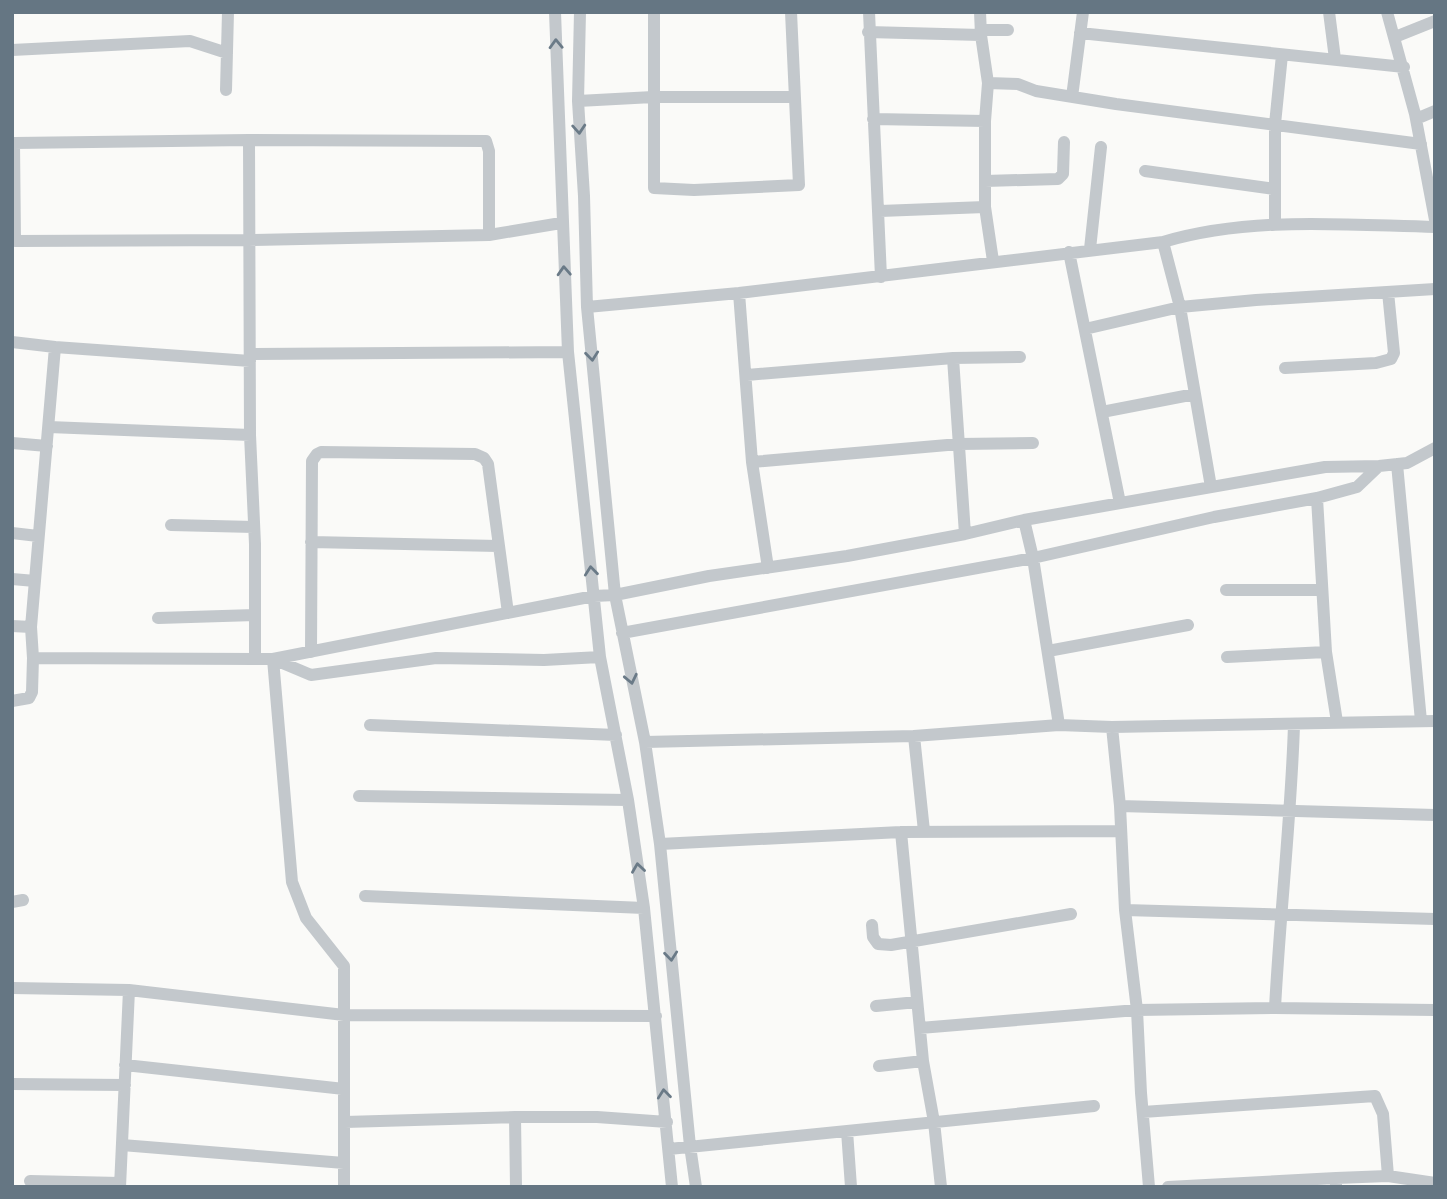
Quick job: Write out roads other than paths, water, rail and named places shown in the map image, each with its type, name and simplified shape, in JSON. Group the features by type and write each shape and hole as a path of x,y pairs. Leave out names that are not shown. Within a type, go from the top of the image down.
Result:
{"street":[{"path":"226,90 228,12"},
{"path":"555,12 568,352 600,657 628,800 644,908 672,1187"},
{"path":"580,12 578,101 587,307 615,595 645,742 660,844 696,1187"},
{"path":"654,12 654,188 694,190 799,185 791,12"},
{"path":"869,12 881,277"},
{"path":"980,12 988,83 985,207 993,261"},
{"path":"1072,97 1083,12"},
{"path":"1329,12 1335,59"},
{"path":"1387,12 1404,66 1435,220"},
{"path":"1395,37 1435,21"},
{"path":"868,32 1008,30"},
{"path":"1080,33 1404,66"},
{"path":"12,50 190,41 227,53"},
{"path":"1275,224 1275,124 1282,55"},
{"path":"988,83 1018,84 1037,91 1072,97 1421,144"},
{"path":"578,101 653,97 794,97"},
{"path":"1416,119 1435,111"},
{"path":"873,119 985,121"},
{"path":"489,235 489,152 486,141 13,140 14,241 489,235 561,223"},
{"path":"249,140 250,435 255,659"},
{"path":"985,181 1058,179 1063,174 1064,142"},
{"path":"1090,249 1101,147"},
{"path":"1145,171 1275,189"},
{"path":"880,211 985,207"},
{"path":"587,307 881,277 1163,242 1193,233 1275,224 1435,227"},
{"path":"1163,242 1180,307 1211,487"},
{"path":"1069,252 1120,503"},
{"path":"1085,329 1180,307 1435,289"},
{"path":"1285,368 1391,359 1394,354 1388,292"},
{"path":"739,293 752,462 768,568"},
{"path":"12,342 55,347 250,358 568,352"},
{"path":"12,701 29,698 32,692 31,627 55,347"},
{"path":"747,374 953,358 1020,357"},
{"path":"953,358 965,534"},
{"path":"1102,412 1195,394"},
{"path":"50,427 250,435"},
{"path":"12,443 47,446"},
{"path":"752,462 959,444 1032,443"},
{"path":"33,658 272,659 594,596 615,595 709,576 965,534 1024,520 1325,467 1408,463 1435,448"},
{"path":"311,652 312,461 317,454 475,454 484,458 488,464 508,613"},
{"path":"645,742 914,736 1059,725 1112,727 1428,721 1397,464"},
{"path":"622,633 1033,558 1214,517 1317,498 1357,487 1379,466"},
{"path":"1317,498 1326,652 1336,722"},
{"path":"1024,520 1033,558 1059,725"},
{"path":"171,526 254,527"},
{"path":"12,533 38,536"},
{"path":"311,542 498,546"},
{"path":"12,579 35,581"},
{"path":"1226,590 1322,590"},
{"path":"158,618 255,615"},
{"path":"1048,651 1188,625"},
{"path":"12,626 31,627"},
{"path":"1227,657 1326,652"},
{"path":"272,659 311,675 436,658 544,660 600,657"},
{"path":"272,659 292,882 306,918 344,966 344,1187"},
{"path":"370,725 616,735"},
{"path":"1275,1008 1280,913 1291,810 1294,725"},
{"path":"1112,727 1120,806 1125,910 1137,1010 1149,1187"},
{"path":"914,736 924,831"},
{"path":"359,796 628,800"},
{"path":"1120,806 1435,815"},
{"path":"660,844 924,831 1121,831"},
{"path":"901,832 923,1061 934,1122 941,1187"},
{"path":"365,896 644,908"},
{"path":"1125,910 1435,919"},
{"path":"872,925 873,937 878,944 891,945 1071,914"},
{"path":"12,988 130,990 344,1015 656,1016"},
{"path":"30,1181 120,1185 130,990"},
{"path":"876,1006 917,1002"},
{"path":"920,1028 1137,1010 1435,1010"},
{"path":"879,1066 923,1061"},
{"path":"125,1065 344,1088"},
{"path":"12,1084 125,1085"},
{"path":"1143,1112 1375,1096 1383,1114 1388,1176"},
{"path":"669,1149 1094,1106"},
{"path":"515,1117 516,1187"},
{"path":"345,1122 597,1117 667,1122"},
{"path":"847,1131 851,1187"},
{"path":"122,1145 344,1163"},
{"path":"1168,1187 1336,1183 1388,1176 1430,1184"}]}
